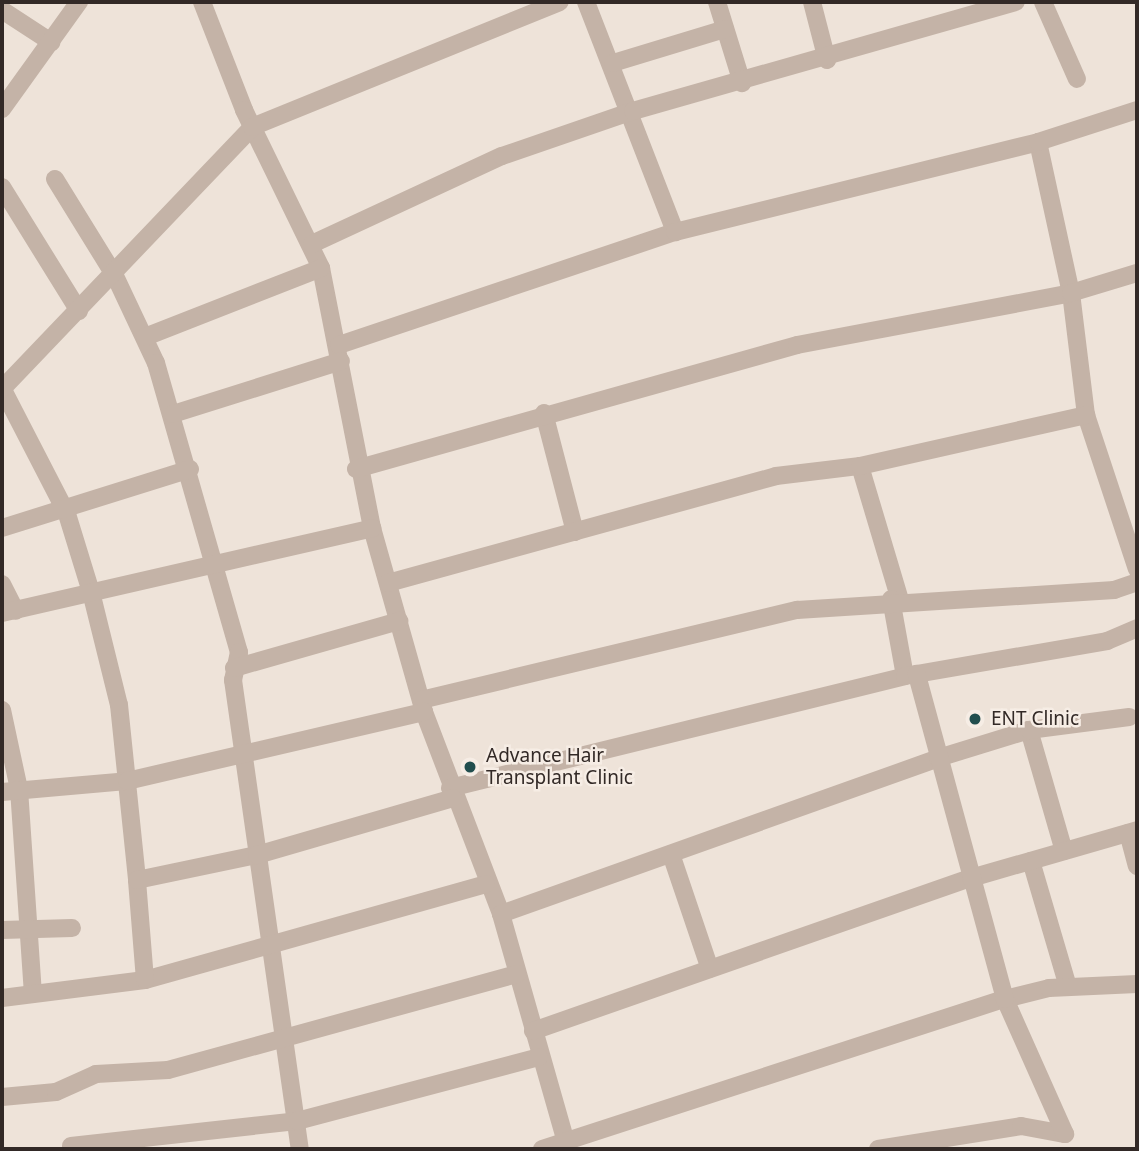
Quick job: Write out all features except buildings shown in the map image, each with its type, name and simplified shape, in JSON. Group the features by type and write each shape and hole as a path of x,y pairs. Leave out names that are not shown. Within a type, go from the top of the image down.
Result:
{"street":[{"path":"2,109 79,2"},
{"path":"202,2 252,127 312,244 321,268 340,353 356,469 372,528 423,706 452,793 486,884 501,914 566,1146"},
{"path":"145,980 119,705 91,592 64,506 2,389 115,276 252,127 560,2"},
{"path":"586,2 633,111 675,232"},
{"path":"717,2 742,83"},
{"path":"812,2 827,61"},
{"path":"312,244 457,174 633,111 827,61 1016,2"},
{"path":"1043,2 1077,79"},
{"path":"2,10 51,42"},
{"path":"613,63 726,29"},
{"path":"173,414 675,232 1038,142 1137,110"},
{"path":"1038,142 1071,293 1086,415 1137,569"},
{"path":"55,179 115,276 145,337 190,469 239,652 234,668 243,758 267,949 300,1149"},
{"path":"2,187 7,208 79,311"},
{"path":"145,337 321,268"},
{"path":"356,469 544,413 797,345 1071,293 1137,274"},
{"path":"544,413 575,533"},
{"path":"388,583 776,476 860,466 1086,415"},
{"path":"860,466 896,600 911,675 938,758 1005,999 1065,1134 1021,1126 878,1149"},
{"path":"2,528 64,506 190,469"},
{"path":"2,584 9,612 215,562 372,528"},
{"path":"10,790 127,782 243,758 423,706 797,610 896,600 1114,590 1137,582"},
{"path":"234,668 399,621"},
{"path":"137,880 257,855 452,793 911,675 1107,641 1137,628"},
{"path":"2,710 29,929 33,994"},
{"path":"501,914 938,758 1030,730 1129,717"},
{"path":"1030,730 1064,851"},
{"path":"533,1031 971,878 1132,832 1137,866"},
{"path":"671,854 710,969"},
{"path":"1031,861 1068,987"},
{"path":"2,998 145,980 267,949 486,884"},
{"path":"2,930 72,928"},
{"path":"2,1097 41,1096 87,1076 159,1072 281,1042 517,974"},
{"path":"542,1149 566,1146 1005,999 1068,987 1137,984"},
{"path":"71,1146 297,1121 539,1057"}],"place":[{"name":"ENT Clinic","path":"975,719"},
{"name":"Advance Hair Transplant Clinic","path":"470,767"}]}
